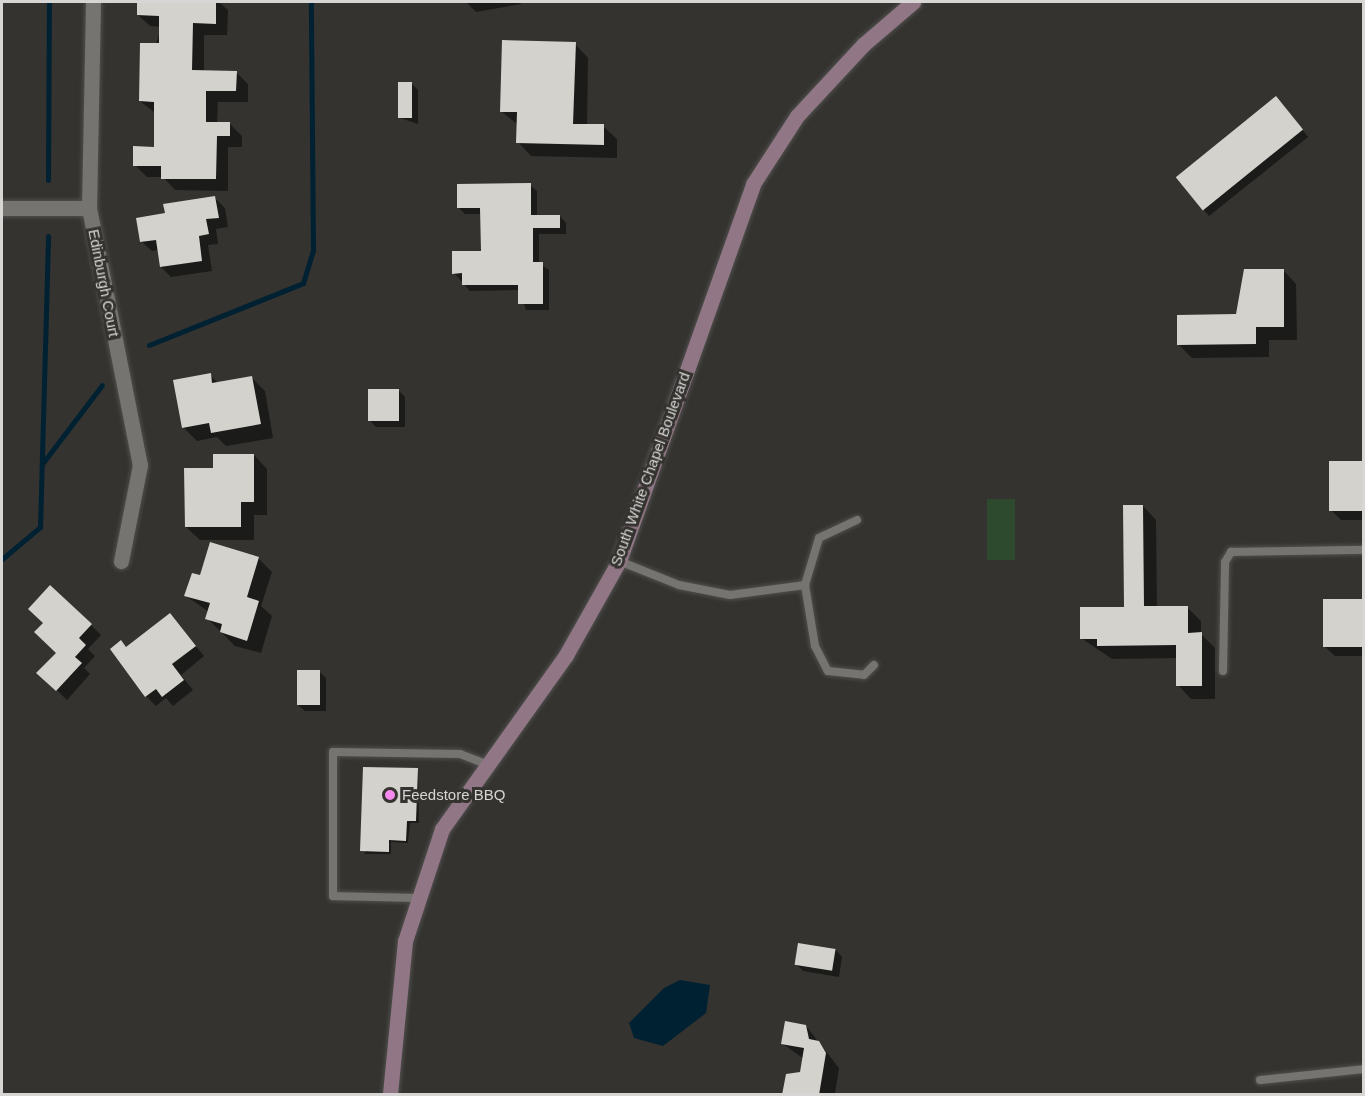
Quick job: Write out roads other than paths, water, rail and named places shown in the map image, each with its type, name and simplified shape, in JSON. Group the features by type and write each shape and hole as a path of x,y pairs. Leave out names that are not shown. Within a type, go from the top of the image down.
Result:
{"main road":[{"name":"South White Chapel Boulevard","path":"390,1095 397,992 415,898 442,829 486,764 566,655 619,561 753,184 797,116 864,44 913,2"}],"street":[{"name":"Edinburgh Court","path":"93,2 89,208 140,465 121,561"},
{"path":"2,208 89,208"}],"lane":[{"path":"857,520 819,538 805,585 815,646 828,671 864,675 874,664"},
{"path":"1223,671 1225,562 1231,552 1364,550"},
{"path":"619,561 679,585 730,595 805,585"},
{"path":"415,898 333,896 333,752 460,754 486,764"},
{"path":"1260,1080 1364,1069"}],"water":[{"path":"680,980 710,985 706,1013 663,1046 634,1038 629,1023 664,988"}],"waterway":[{"path":"48,180 49,2"},
{"path":"149,345 303,283 313,251 311,2"},
{"path":"2,559 40,527 48,236"},
{"path":"42,464 102,385"}],"place":[{"name":"Feedstore BBQ","path":"390,795"}]}
